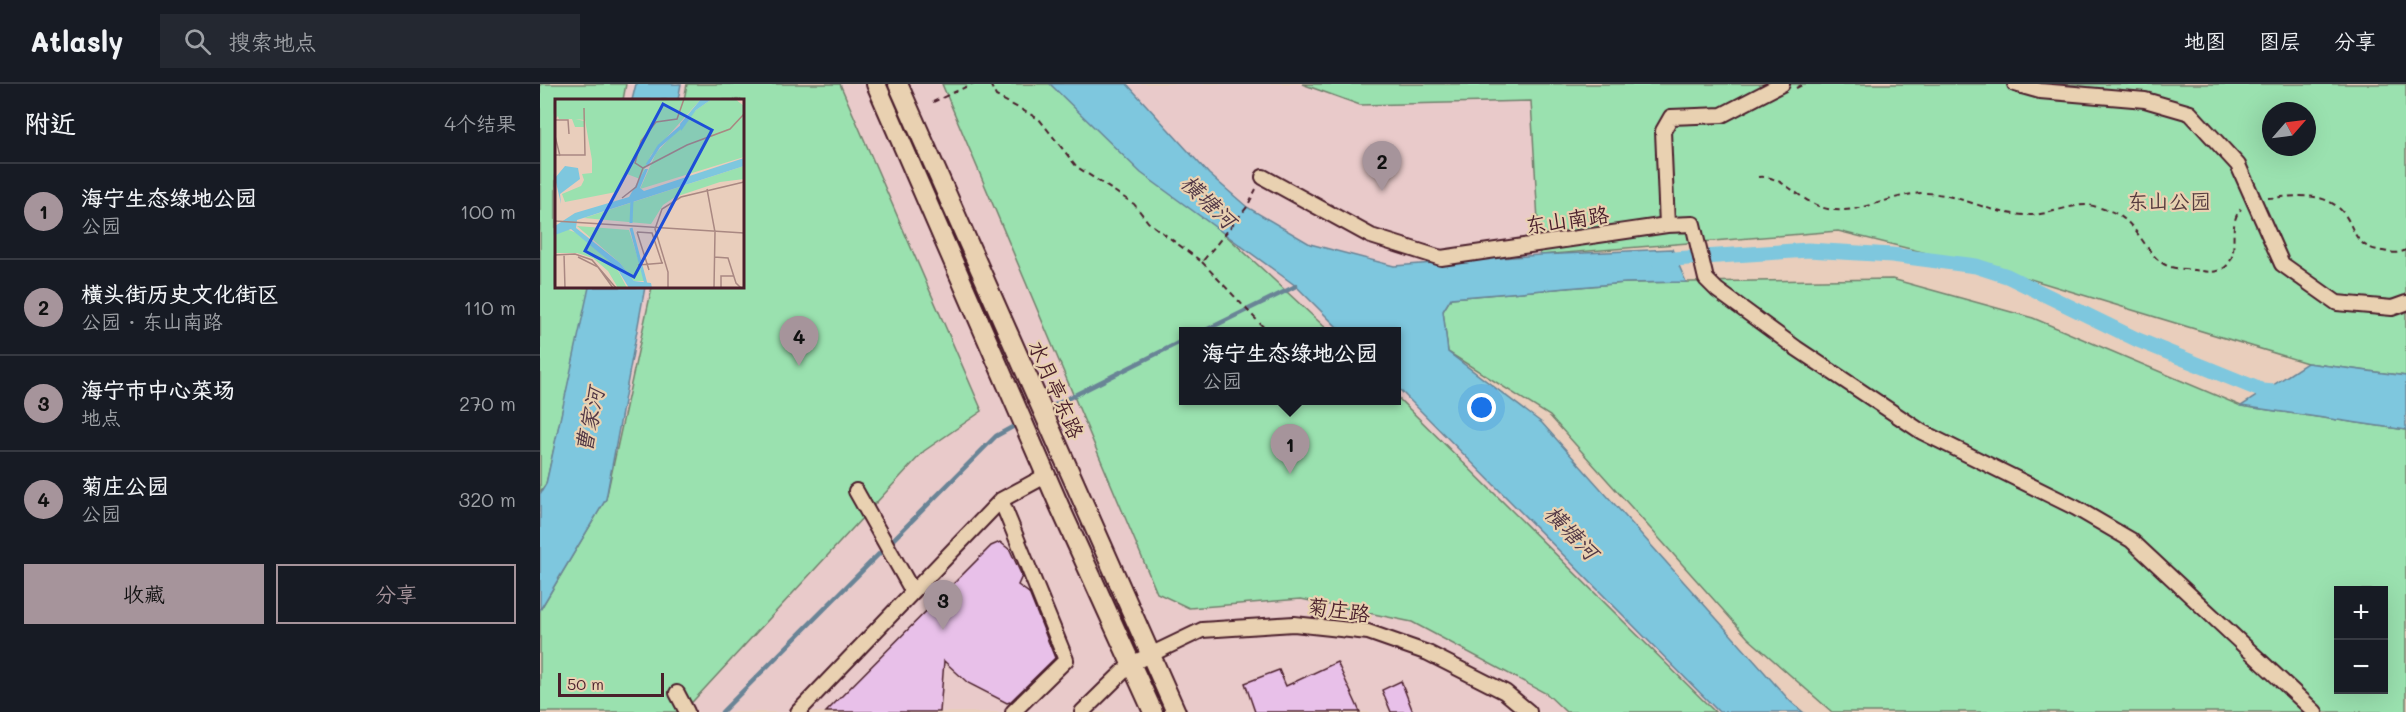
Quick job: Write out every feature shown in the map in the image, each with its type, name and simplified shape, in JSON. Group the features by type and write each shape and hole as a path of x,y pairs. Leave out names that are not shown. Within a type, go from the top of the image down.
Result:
{"main road":[{"name":"水月亭东路","path":"876,84 1153,712"},
{"name":"水月亭东路","path":"898,84 1176,712"}],"street":[{"path":"1667,225 1663,131 1671,117 1722,115 1782,84"},
{"path":"2015,84 2040,91 2145,100 2190,113 2238,165 2282,264 2337,303 2392,308 2406,303"},
{"name":"东山南路","path":"1263,177 1371,236 1441,258 1667,225 1693,224 1706,279 1717,290 1796,348 1922,432 2076,508 2131,540 2315,712"},
{"path":"798,712 1001,500 1047,475"},
{"path":"856,491 913,592"},
{"path":"1001,500 1066,660 1013,712"},
{"name":"菊庄路","path":"1082,712 1131,664 1202,630 1294,624 1368,632 1428,652 1505,692 1529,712"},
{"path":"677,693 687,712"}],"path":[{"path":"933,102 972,84"},
{"path":"990,84 996,96 1039,119 1077,167 1134,204 1148,222 1202,262 1263,327"},
{"path":"1758,177 1768,176 1818,207 1836,210 1864,208 1890,198 1924,193 1953,197 1982,208 2030,215 2087,205 2113,212 2134,227 2154,255 2167,266 2215,272 2226,268 2232,260 2233,232 2239,210 2264,198 2294,197 2328,201 2347,216 2359,242 2368,249 2398,254 2406,250"},
{"path":"1202,262 1247,207 1263,177"}],"shaded area":[{"path":"540,84 1071,84 1340,327 1179,327 1179,405 1401,405 1401,386 1742,712 540,712"},
{"path":"1127,84 1302,84 1360,105 1531,100 1540,255 1394,266 1310,244 1247,207 1209,174"}],"green space":[{"path":"540,84 626,84 623,99 555,99 555,288 590,288 546,484 540,492"},
{"path":"687,84 840,84 982,411 924,451 683,712 540,712 540,610 606,499 652,288 744,288 744,99 684,99"},
{"path":"942,84 1063,84 1325,327 1179,327 1179,405 1401,405 1401,401 1715,712 1566,712 1547,694 1412,622 1301,599 1189,608 1157,593"},
{"name":"东山公园","path":"1302,84 2406,84 2406,376 2307,363 2027,278 1838,231 1540,255 1531,101 1360,105"},
{"path":"1892,279 2033,318 2241,406 2406,430 2406,712 1832,712 1748,638 1550,416 1448,352 1443,311 1451,298 1625,283"}],"water":[{"path":"636,84 681,84 678,99 632,99"},
{"name":"横塘河","path":"1050,84 1127,84 1209,174 1247,207 1310,244 1394,266 1540,255 1672,249 1686,282 1625,283 1451,298 1443,311 1448,352 1542,423 1791,702 1803,712 1719,712 1401,391 1401,327 1337,327 1296,286 1141,173"},
{"name":"曹家河","path":"589,288 645,288 606,499 540,610 540,494 546,484"},
{"path":"2307,363 2406,376 2406,430 2241,406"}],"building":[{"path":"1000,542 1010,550 1022,576 1018,585 1029,593 1055,658 1010,702 1007,703 968,683 944,661 940,712 826,712 991,546"},
{"path":"1337,662 1360,712 1255,712 1245,683 1279,670 1286,686"},
{"path":"1401,681 1413,712 1391,712 1382,690"}],"waterway":[{"path":"1658,260 1808,250 1892,255 1976,266 2007,276 2138,340 2263,391 2284,393"},
{"path":"1212,327 1296,286"},
{"path":"1047,409 1179,343"},
{"path":"722,712 996,436 1018,424"}],"place":[{"name":"横头街历史文化街区","path":"1382,191"},
{"name":"菊庄公园","path":"799,366"},
{"name":"海宁生态绿地公园","path":"1290,474"},
{"name":"海宁市中心菜场","path":"943,630"}]}
